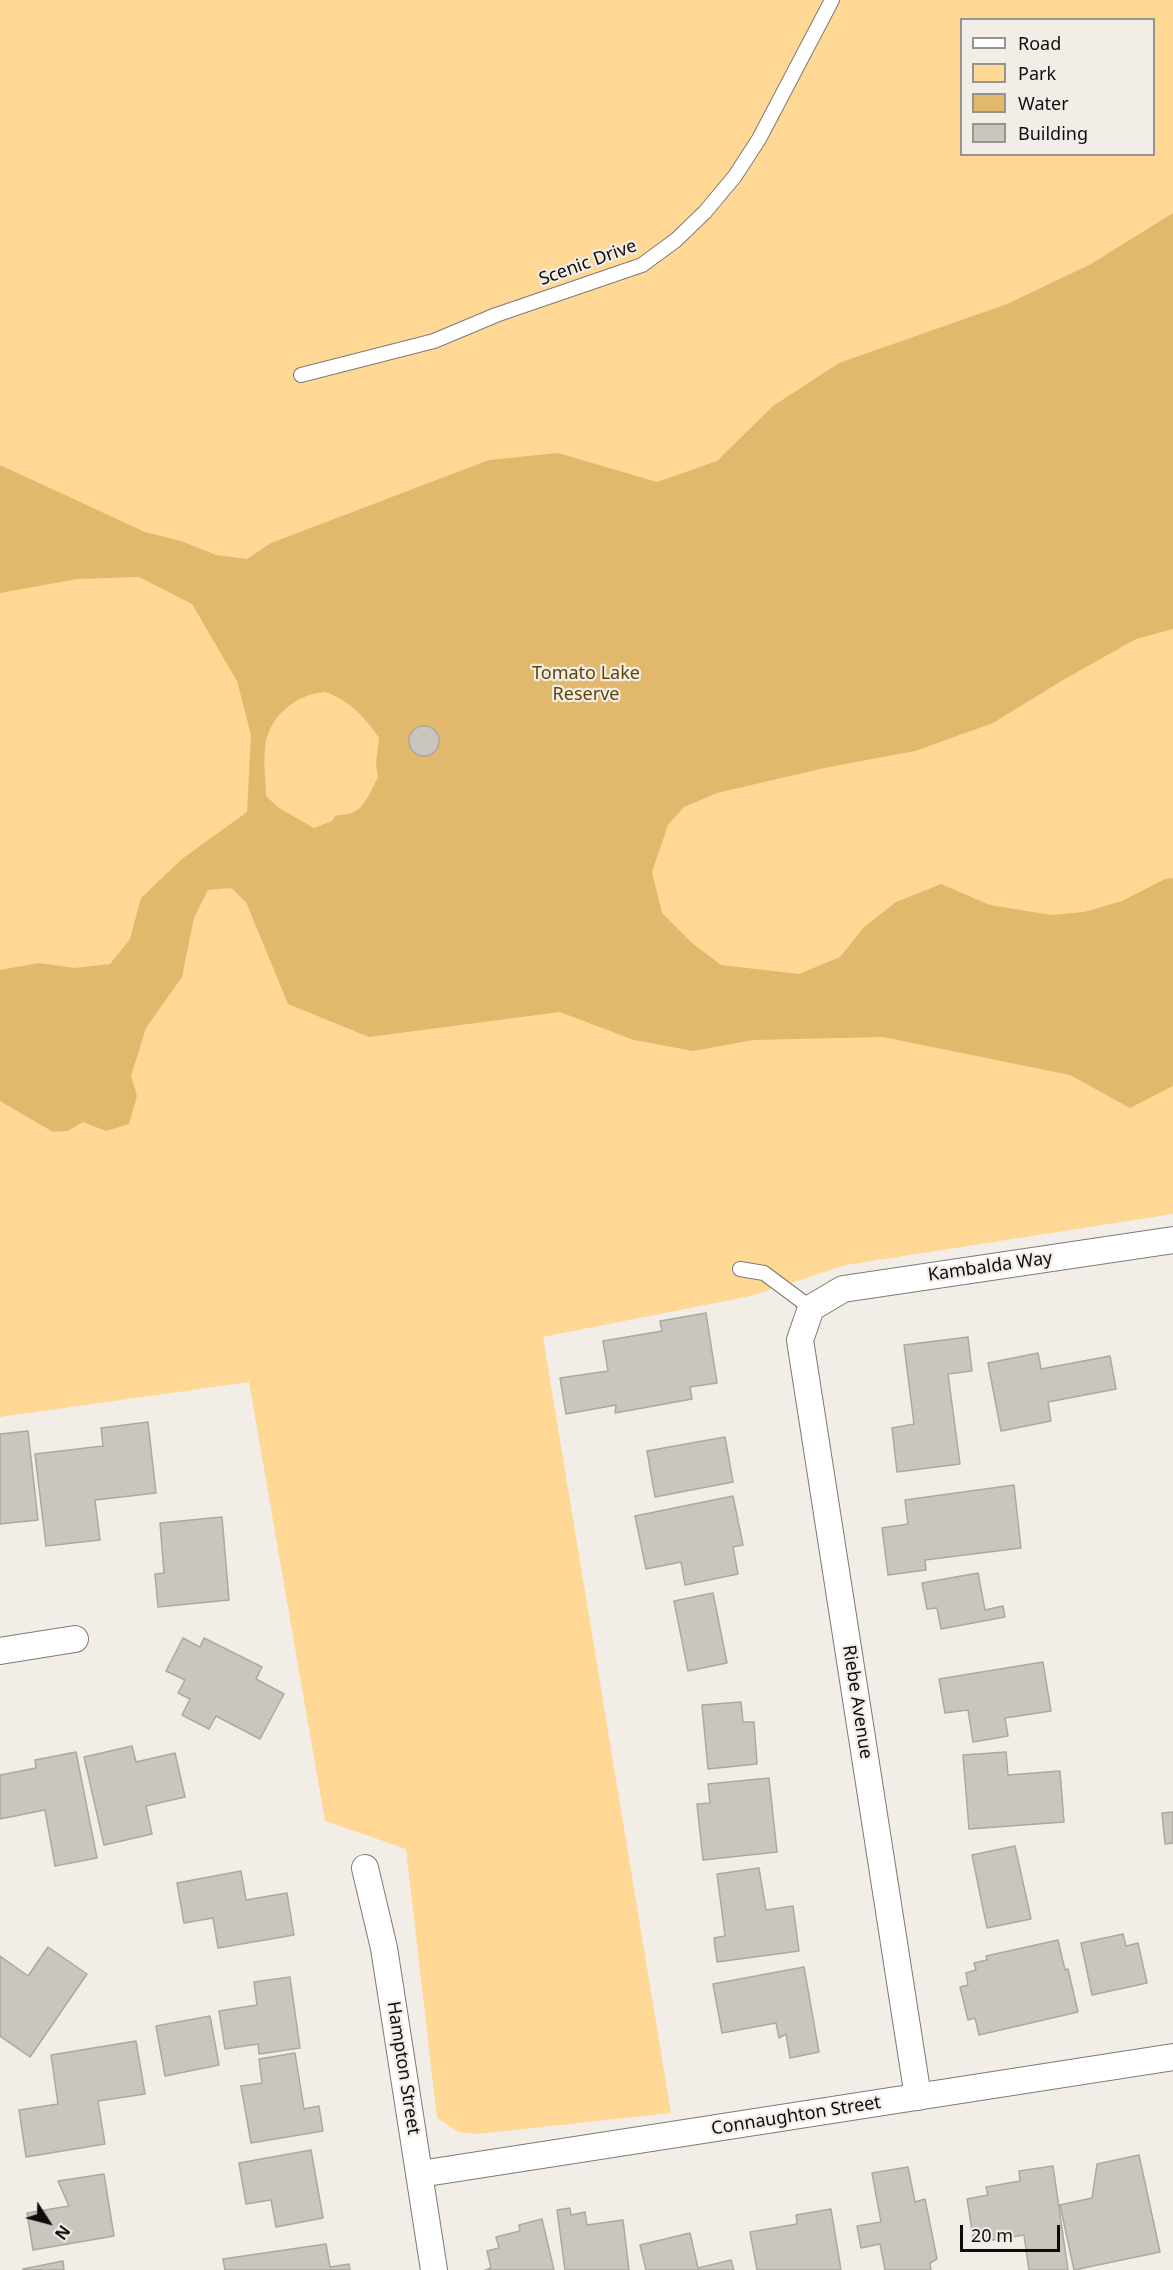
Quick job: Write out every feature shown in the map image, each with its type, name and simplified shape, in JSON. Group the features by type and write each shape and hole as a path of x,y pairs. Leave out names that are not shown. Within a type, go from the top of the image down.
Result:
{"street":[{"name":"Kambalda Way","path":"811,1308 843,1289 1173,1240"},
{"name":"Riebe Avenue","path":"811,1308 800,1340 918,2097"},
{"path":"0,1651 75,1639"},
{"name":"Hampton Street","path":"365,1868 384,1948 434,2270"},
{"name":"Connaughton Street","path":"420,2174 1173,2057"}],"lane":[{"name":"Scenic Drive","path":"301,375 434,341 496,315 642,265 676,240 705,212 735,176 759,139 832,0"},
{"path":"740,1269 764,1273 811,1308"}],"green space":[{"name":"Tomato Lake Reserve","path":"0,0 1173,0 1173,1214 846,1265 751,1296 543,1337 671,2113 477,2134 459,2132 437,2118 406,1849 325,1821 249,1382 0,1417"}],"water":[{"path":"1173,213 1173,629 1136,639 993,723 915,751 829,767 717,793 684,807 668,825 652,872 662,913 692,943 721,965 799,974 840,957 864,927 896,902 941,884 990,905 1051,915 1084,912 1122,901 1165,879 1173,878 1173,1086 1130,1108 1070,1075 883,1037 753,1040 693,1051 634,1040 560,1012 369,1037 288,1004 246,902 231,888 208,890 194,918 182,977 146,1028 131,1076 137,1096 129,1124 106,1131 83,1122 68,1131 53,1132 0,1101 0,970 39,963 74,968 110,964 130,939 141,898 182,859 247,812 251,735 237,681 192,604 139,577 77,579 0,593 0,465 145,532 181,541 216,555 247,559 271,543 489,460 558,453 657,482 717,461 773,406 839,363 1007,304 1091,264","holes":["325,692 334,695 356,710 379,738 376,764 378,777 359,809 352,813 335,816 332,821 314,828 279,808 266,796 265,749 271,727 284,710 303,697"]}],"building":[{"path":"424,726 435,730 439,741 435,752 424,756 413,752 409,741 413,730"},
{"path":"706,1313 717,1383 690,1387 692,1399 615,1413 616,1405 566,1414 560,1378 608,1371 603,1341 662,1331 660,1321"},
{"path":"968,1337 972,1371 948,1374 960,1464 897,1472 892,1428 914,1424 904,1345"},
{"path":"1038,1353 1041,1369 1110,1356 1116,1389 1048,1402 1051,1421 1001,1431 988,1363"},
{"path":"148,1422 156,1493 95,1500 100,1540 46,1546 35,1454 103,1446 101,1428"},
{"path":"28,1431 38,1520 0,1524 0,1434"},
{"path":"725,1437 733,1482 655,1497 647,1451"},
{"path":"1014,1485 1021,1548 925,1560 926,1570 888,1575 882,1528 908,1524 905,1500"},
{"path":"733,1496 743,1545 733,1547 738,1574 685,1585 681,1562 646,1569 635,1516"},
{"path":"222,1517 229,1600 158,1607 155,1574 164,1573 160,1523"},
{"path":"978,1573 985,1610 1003,1606 1005,1617 941,1629 937,1608 927,1609 922,1583"},
{"path":"713,1593 727,1663 688,1671 674,1601"},
{"path":"183,1638 200,1647 204,1638 262,1667 256,1679 284,1694 260,1739 216,1716 209,1729 182,1715 190,1699 178,1693 185,1680 166,1671"},
{"path":"1043,1662 1051,1711 1005,1718 1008,1736 973,1742 968,1710 945,1713 939,1679"},
{"path":"741,1702 743,1722 754,1722 757,1764 708,1769 702,1705"},
{"path":"132,1746 136,1762 175,1753 185,1797 146,1806 152,1834 104,1845 84,1757"},
{"path":"76,1752 97,1858 55,1866 45,1810 0,1819 0,1775 36,1768 35,1760"},
{"path":"1006,1752 1008,1775 1060,1771 1064,1822 969,1829 963,1755"},
{"path":"769,1778 777,1852 703,1860 697,1804 710,1803 708,1784"},
{"path":"1173,1812 1173,1843 1165,1844 1162,1813"},
{"path":"1015,1846 1031,1919 987,1928 972,1855"},
{"path":"759,1868 766,1910 793,1906 799,1951 717,1962 714,1938 725,1936 717,1874"},
{"path":"241,1871 246,1900 287,1893 294,1935 218,1948 213,1918 184,1923 177,1883"},
{"path":"1123,1934 1126,1946 1138,1943 1147,1983 1092,1995 1081,1943"},
{"path":"1058,1940 1065,1970 1068,1969 1078,2012 979,2035 975,2018 968,2020 960,1987 968,1985 966,1973 976,1970 974,1963 987,1960 986,1956"},
{"path":"48,1947 87,1974 30,2057 0,2036 0,1956 28,1976"},
{"path":"804,1967 819,2052 790,2058 786,2034 779,2038 776,2023 722,2033 713,1984"},
{"path":"290,1977 300,2048 259,2054 258,2044 225,2049 219,2011 257,2005 254,1982"},
{"path":"210,2016 219,2065 165,2076 156,2026"},
{"path":"136,2041 145,2094 98,2101 105,2144 26,2157 19,2110 58,2104 51,2055"},
{"path":"295,2053 304,2109 319,2106 323,2131 251,2143 241,2086 262,2083 259,2059"},
{"path":"311,2150 323,2218 276,2227 271,2200 246,2204 239,2163"},
{"path":"1139,2155 1160,2252 1074,2270 1060,2205 1092,2198 1097,2164"},
{"path":"1053,2166 1068,2270 1029,2270 1024,2235 974,2243 967,2199 988,2195 986,2187 1020,2181 1019,2171"},
{"path":"908,2167 915,2202 925,2199 937,2259 930,2263 931,2270 885,2270 880,2244 861,2248 857,2226 881,2222 872,2173"},
{"path":"104,2174 114,2236 33,2250 27,2213 69,2206 58,2181"},
{"path":"570,2208 571,2215 585,2212 587,2225 623,2220 629,2270 565,2270 557,2210"},
{"path":"831,2209 841,2270 757,2270 750,2232 797,2224 796,2215"},
{"path":"542,2219 554,2270 485,2270 491,2268 487,2251 499,2248 496,2237 520,2231 519,2225"},
{"path":"690,2233 698,2268 731,2260 734,2270 646,2270 640,2245"},
{"path":"326,2244 330,2267 349,2264 350,2270 225,2270 223,2259"},
{"path":"63,2261 64,2270 23,2270 23,2269"}]}
